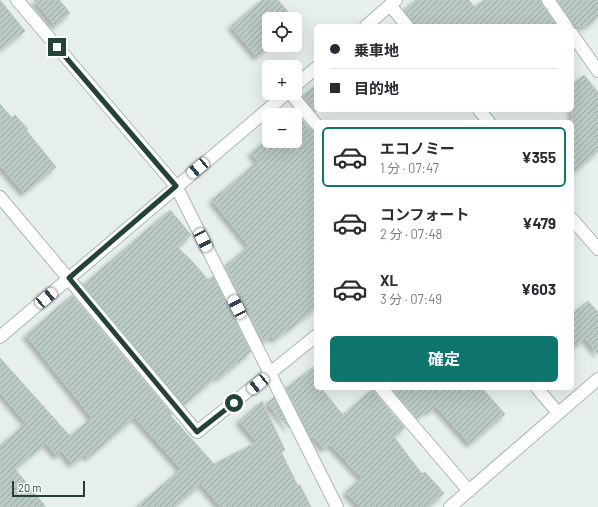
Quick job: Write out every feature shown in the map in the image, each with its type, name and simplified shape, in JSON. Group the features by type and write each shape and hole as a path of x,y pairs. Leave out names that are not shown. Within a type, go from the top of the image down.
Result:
{"street":[{"path":"17,0 176,186 337,507"},
{"path":"548,0 565,24"},
{"path":"368,24 393,3 406,24"},
{"path":"574,37 598,71"},
{"path":"302,80 314,70"},
{"path":"0,337 279,100"},
{"path":"296,100 314,122"},
{"path":"481,112 487,120"},
{"path":"0,197 197,432 314,338"},
{"path":"574,221 598,250"},
{"path":"450,507 598,379"},
{"path":"383,390 469,491"},
{"path":"539,390 558,413"}],"building":[{"path":"0,0 25,31 0,50"},
{"path":"34,0 59,0 70,13 55,26"},
{"path":"262,0 278,0 288,12 262,12 262,52 263,52 257,57 231,26"},
{"path":"415,0 469,0 474,7 484,0 541,0 542,4 556,24 414,24 413,21 404,10"},
{"path":"557,0 598,0 598,17 587,26 574,26"},
{"path":"584,75 598,92 598,151 574,172 574,120 572,120 572,112 574,112 574,83"},
{"path":"314,87 314,110 302,96"},
{"path":"0,104 12,118 15,115 28,129 26,130 56,167 24,193 0,165"},
{"path":"302,120 310,129 314,130 314,310 275,340 271,336 263,342 225,266 249,246 212,200 258,161 251,153 262,144 262,148 302,148"},
{"path":"170,210 191,235 178,248 193,262 208,280 213,276 251,352 219,378 217,376 184,405 83,285"},
{"path":"72,295 172,414 171,416 214,464 257,442 239,421 262,401 285,450 281,452 298,486 300,485 311,507 221,507 201,484 174,507 137,507 181,469 135,417 88,458 85,454 72,464 62,451 57,456 46,443 15,469 46,507 0,507 0,446 26,423 0,392 0,358 70,436 92,418 26,335"},
{"path":"588,301 598,312 598,354 585,338 574,347 574,312"},
{"path":"314,367 314,390 323,390 343,415 372,390 374,390 375,393 405,428 394,437 422,474 425,472 444,493 428,507 360,507 346,492 362,478 330,444 324,449 313,436 310,437 286,388"},
{"path":"393,390 484,390 505,414 470,444 436,406 429,412 427,410 417,418"},
{"path":"274,397 289,428 267,403"}],"route":[{"path":"57,47 176,186 69,278 197,432 234,403"}]}
